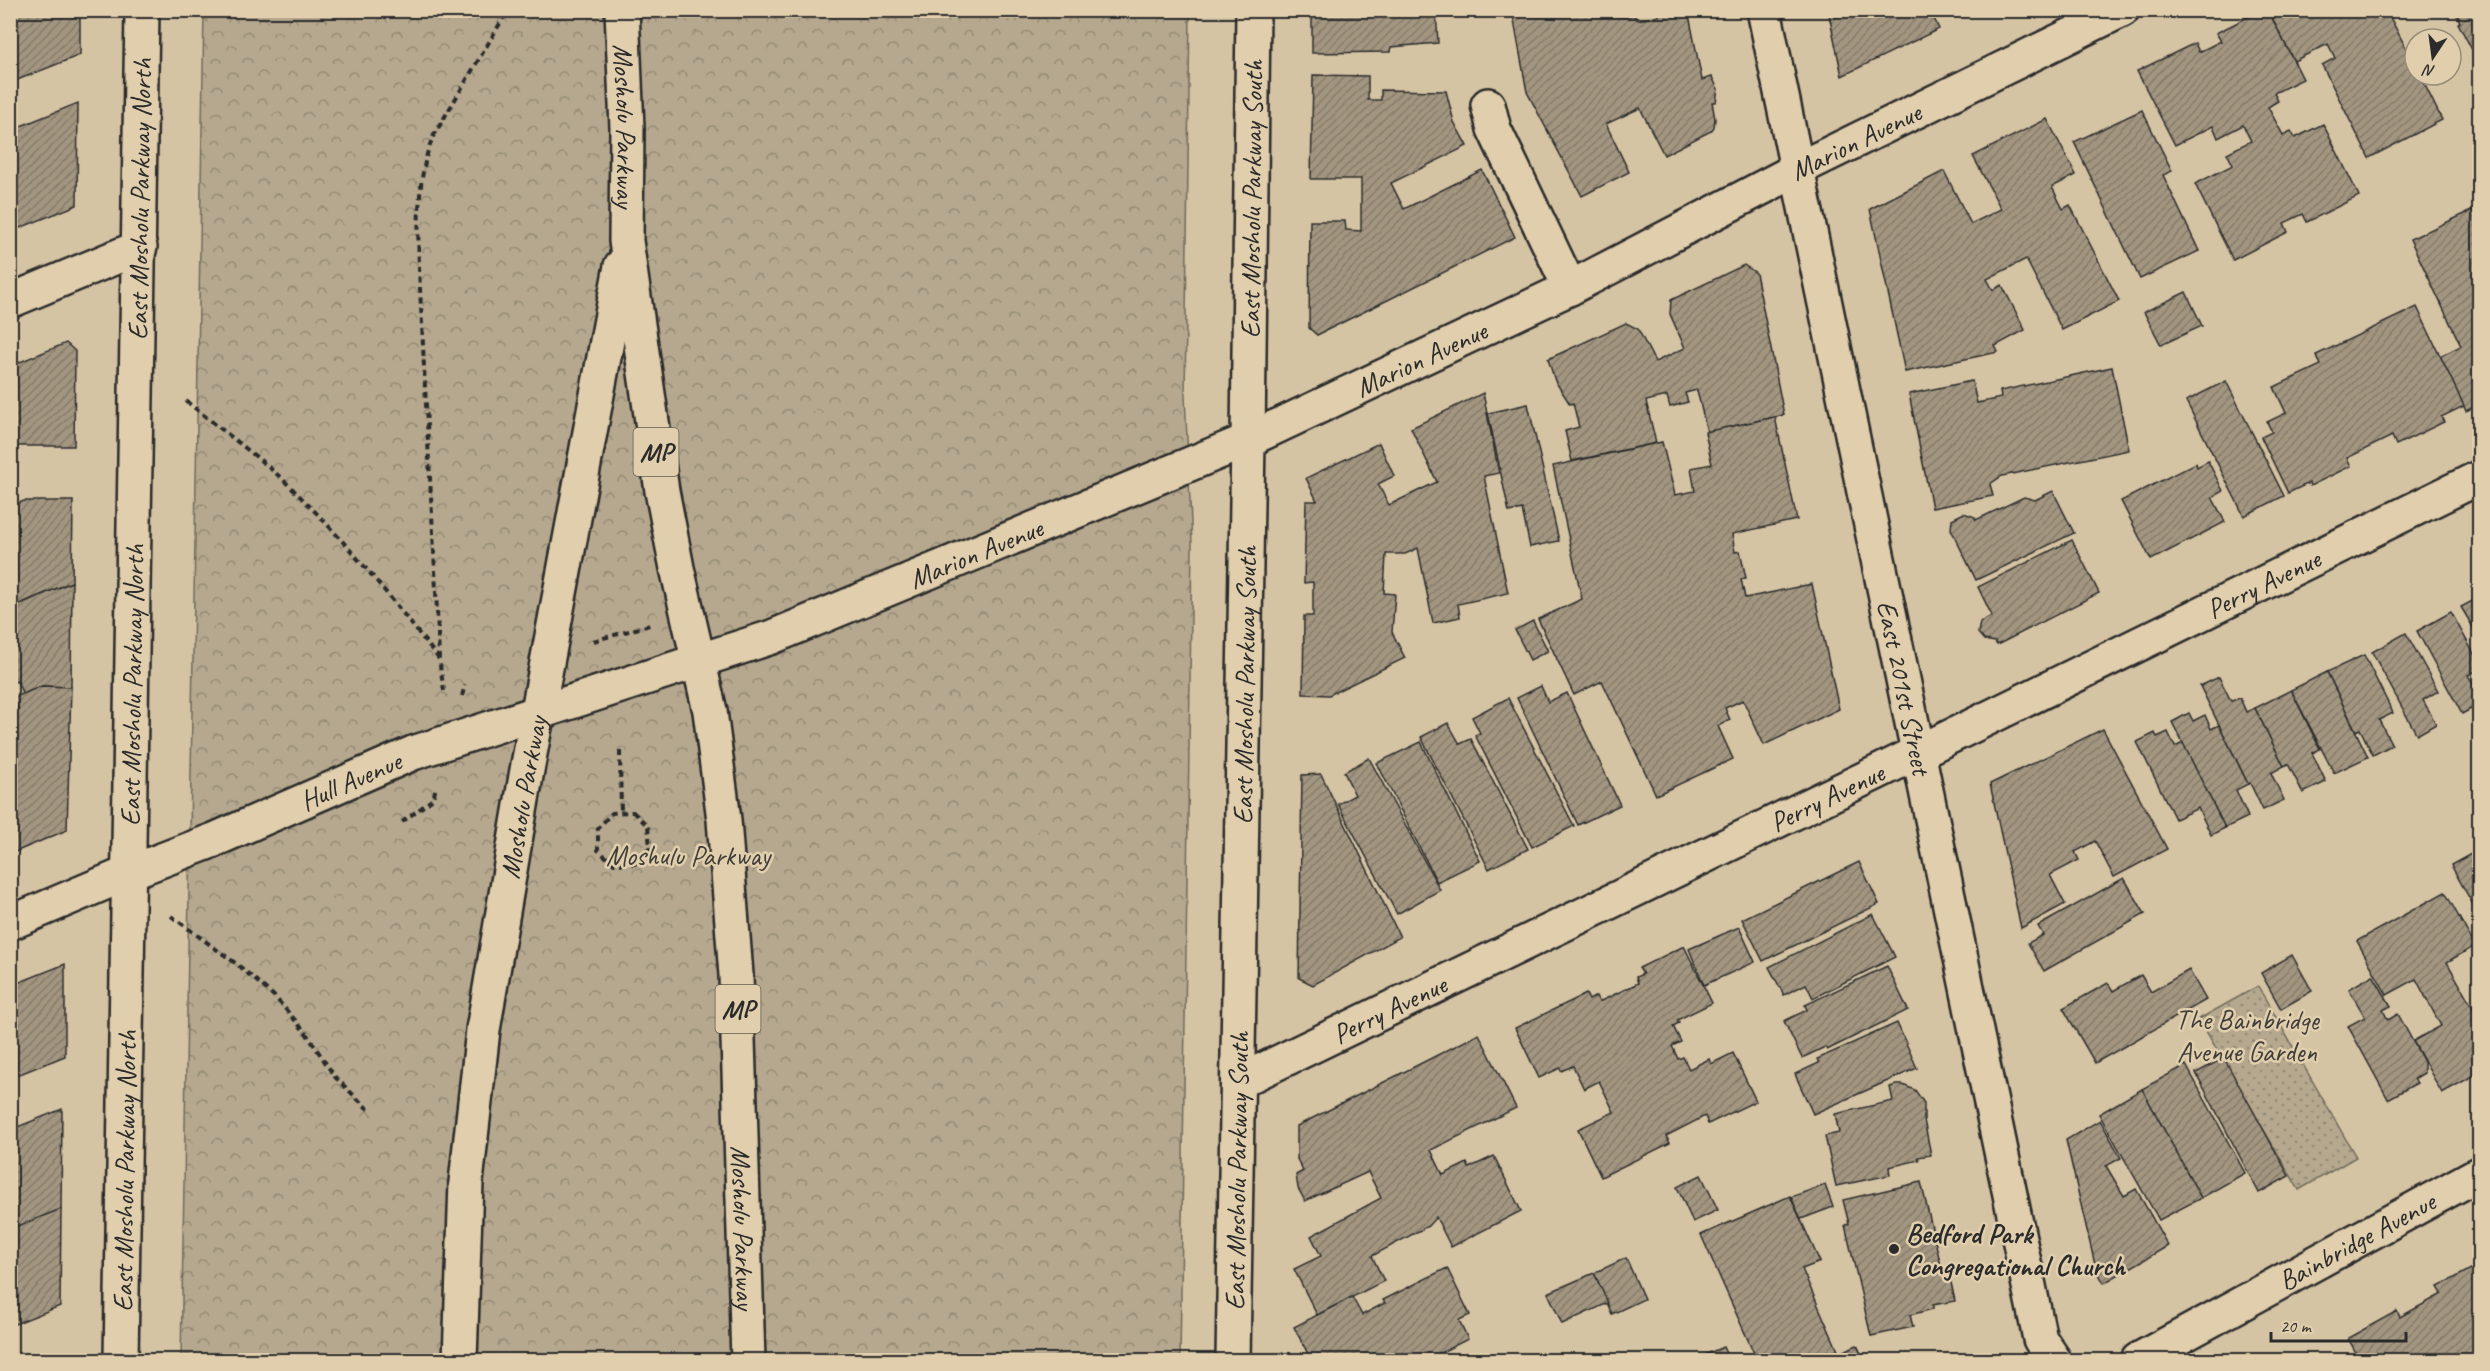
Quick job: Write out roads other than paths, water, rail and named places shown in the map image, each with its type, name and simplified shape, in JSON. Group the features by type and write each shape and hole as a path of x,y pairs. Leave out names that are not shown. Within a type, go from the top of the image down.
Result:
{"street":[{"name":"East Mosholu Parkway North","path":"121,1360 142,10"},
{"name":"Mosholu Parkway","path":"622,10 627,128 626,241 662,491 716,746 736,975 748,1360"},
{"name":"East Mosholu Parkway South","path":"1233,1360 1253,10"},
{"name":"East 201st Street","path":"1764,10 2040,1339 2054,1360"},
{"name":"Marion Avenue","path":"699,660 772,637 1248,440 1570,288 1798,170 2122,10"},
{"path":"1488,105 1494,129 1570,288"},
{"name":"Mosholu Parkway","path":"460,1360 465,1205 473,1108 487,1006 587,440 626,241"},
{"path":"10,300 140,247"},
{"name":"Perry Avenue","path":"1238,1082 2480,477"},
{"name":"Hull Avenue","path":"10,923 128,873 214,840 413,753 699,660"},
{"name":"Bainbridge Avenue","path":"2138,1360 2480,1173"}],"place":[{"name":"Bedford Park Congregational Church","path":"1894,1249"}],"park label":[{"name":"Moshulu Parkway","path":"688,855"},
{"name":"The Bainbridge Avenue Garden","path":"2247,1035"}]}
